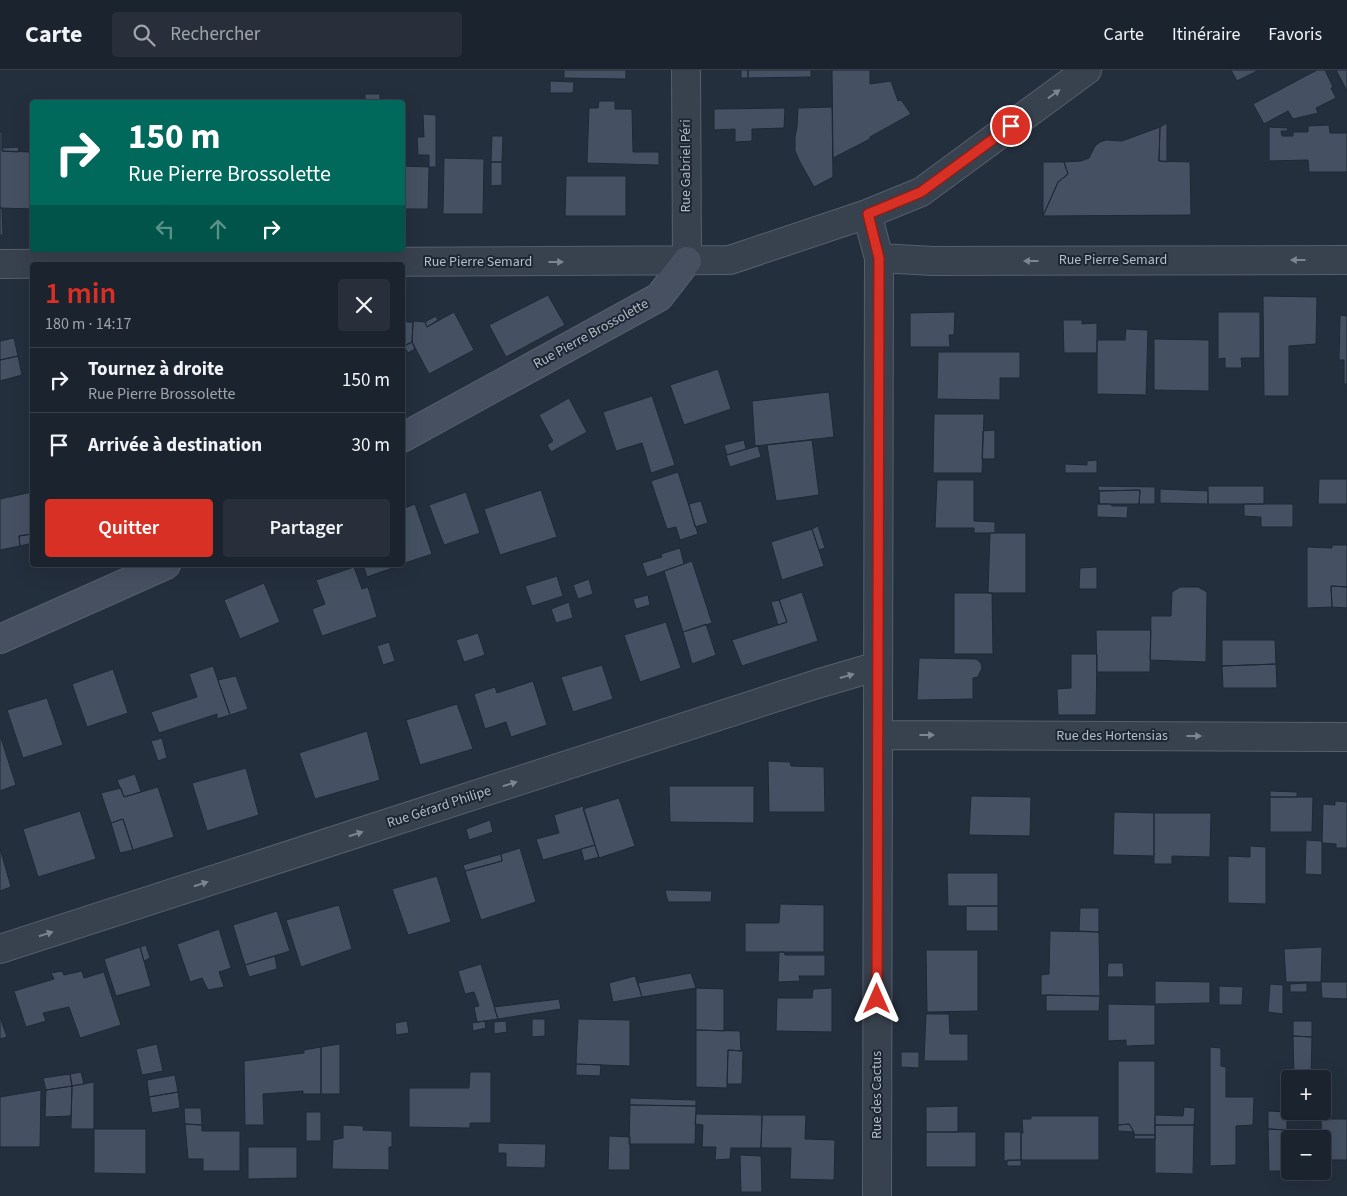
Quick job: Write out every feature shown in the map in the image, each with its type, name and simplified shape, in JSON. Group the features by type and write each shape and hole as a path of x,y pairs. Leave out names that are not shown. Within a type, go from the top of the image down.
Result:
{"street":[{"name":"Rue Gabriel Péri","path":"686,70 687,261"},
{"path":"687,261 730,260 868,214 921,192 1087,70"},
{"name":"Rue des Cactus","path":"868,214 879,258 877,1196"},
{"name":"Rue Pierre Semard","path":"879,258 933,261 1347,260"},
{"name":"Rue Pierre Semard","path":"405,262 687,261"},
{"name":"Rue Pierre Brossolette","path":"405,436 659,297 687,261"},
{"name":"Rue Pierre Semard","path":"0,264 30,264"},
{"path":"0,638 161,567"},
{"name":"Rue Gérard Philipe","path":"0,949 816,684 878,666"},
{"name":"Rue des Hortensias","path":"878,735 1347,737"}],"building":[{"path":"564,70 626,70 626,79 564,78"},
{"path":"741,70 748,70 748,78 741,78"},
{"path":"748,70 811,70 811,77 748,78"},
{"path":"832,70 870,70 870,84 891,81 898,101 901,100 911,114 870,137 870,139 833,158"},
{"path":"1231,70 1259,70 1237,81"},
{"path":"1317,70 1325,70 1336,98 1316,108 1318,113 1293,119 1288,111 1264,124 1253,104"},
{"path":"1336,70 1347,70 1347,91"},
{"path":"550,81 574,82 573,93 550,93"},
{"path":"365,94 380,94 380,100 365,100"},
{"path":"599,101 615,101 615,109 632,109 633,152 659,152 659,165 587,163 589,108 598,108"},
{"path":"832,107 833,177 814,187 795,151 798,108"},
{"path":"785,108 784,128 752,129 752,141 735,142 735,129 714,130 714,109"},
{"path":"423,114 436,115 436,167 429,167 429,155 418,155 417,137 424,137"},
{"path":"1167,123 1167,162 1159,161 1160,127"},
{"path":"1329,125 1330,133 1347,133 1347,172 1309,172 1308,160 1269,161 1269,127 1288,128 1287,131 1281,131 1282,136 1293,136 1293,132 1308,132 1308,126"},
{"path":"1160,127 1159,161 1190,162 1191,215 1043,216 1058,182 1068,174 1064,162 1081,161 1089,158 1095,146 1100,142 1106,140 1122,141"},
{"path":"0,132 2,132 2,151 30,152 30,209 0,208"},
{"path":"492,136 503,136 502,162 491,162"},
{"path":"19,147 18,152 2,151 3,148"},
{"path":"444,158 484,159 483,214 443,214"},
{"path":"491,162 502,162 502,185 491,186"},
{"path":"1043,162 1064,162 1068,174 1058,182 1043,216"},
{"path":"405,166 429,167 428,209 405,209"},
{"path":"566,176 626,176 626,216 565,216"},
{"path":"0,208 2,208 3,235 0,235"},
{"path":"548,295 565,325 506,357 489,325"},
{"path":"1263,296 1317,297 1316,344 1289,346 1289,396 1264,396"},
{"path":"454,312 474,350 429,374 412,342 413,322 425,322 427,327"},
{"path":"955,312 954,335 949,335 950,347 910,347 910,313"},
{"path":"1218,312 1260,312 1260,358 1241,358 1242,368 1225,368 1225,358 1218,359"},
{"path":"1340,315 1347,316 1347,384 1344,384 1344,360 1339,360"},
{"path":"405,316 407,322 413,322 412,342 405,346"},
{"path":"436,316 438,320 427,327 425,322"},
{"path":"1063,320 1082,320 1082,324 1097,323 1097,353 1064,353"},
{"path":"1126,329 1148,330 1146,395 1097,394 1097,340 1125,340"},
{"path":"14,338 18,356 0,360 0,341"},
{"path":"1154,339 1209,340 1209,391 1154,390"},
{"path":"412,342 415,349 408,353 405,346"},
{"path":"938,352 1020,352 1020,378 1000,378 1000,400 937,399"},
{"path":"18,356 22,375 0,381 0,360"},
{"path":"718,369 731,409 684,425 670,385"},
{"path":"829,392 834,437 755,446 752,401"},
{"path":"652,396 675,465 651,473 642,443 616,451 603,412"},
{"path":"569,398 587,432 551,452 547,445 553,441 539,415"},
{"path":"934,414 984,414 982,473 933,473"},
{"path":"995,430 995,459 982,459 983,431"},
{"path":"744,440 746,449 727,455 724,445"},
{"path":"812,440 819,495 776,501 767,445"},
{"path":"758,446 761,457 730,467 726,455"},
{"path":"1097,460 1097,473 1065,473 1065,464 1087,465 1087,461"},
{"path":"678,472 698,534 680,540 676,527 667,529 651,481"},
{"path":"1319,479 1347,479 1347,504 1318,504"},
{"path":"937,480 974,480 974,521 995,522 995,533 974,533 974,528 935,528"},
{"path":"1098,486 1155,487 1155,504 1139,504 1140,490 1099,491 1099,504"},
{"path":"1208,486 1264,486 1264,504 1208,504"},
{"path":"1160,489 1208,491 1208,504 1160,503"},
{"path":"541,490 557,537 500,555 484,509"},
{"path":"1140,490 1139,504 1099,504 1099,491"},
{"path":"30,492 30,534 19,536 20,546 0,550 0,499"},
{"path":"466,492 480,533 444,545 429,505"},
{"path":"701,501 708,523 695,527 689,504"},
{"path":"415,504 432,554 405,563 405,508"},
{"path":"1097,504 1128,506 1127,518 1097,517"},
{"path":"1244,504 1293,504 1293,527 1261,527 1261,517 1244,516"},
{"path":"818,526 825,548 819,550 812,529"},
{"path":"812,529 824,566 782,580 771,542"},
{"path":"990,533 1026,533 1026,593 988,593"},
{"path":"30,534 30,544 20,546 19,536"},
{"path":"1332,545 1347,545 1347,587 1331,586 1332,607 1307,608 1307,547 1332,548"},
{"path":"680,548 684,564 647,577 642,563 662,557 661,554"},
{"path":"692,561 712,623 683,632 664,571"},
{"path":"354,567 362,589 368,587 377,617 322,636 312,609 325,604 316,580"},
{"path":"364,567 395,567 367,577"},
{"path":"1097,567 1097,589 1079,589 1080,568"},
{"path":"557,576 563,596 532,606 525,586"},
{"path":"589,579 593,594 578,599 573,585"},
{"path":"264,583 280,622 240,639 224,600"},
{"path":"1331,586 1347,587 1347,608 1332,607"},
{"path":"1180,587 1198,587 1207,592 1206,662 1150,660 1151,616 1171,616 1172,592"},
{"path":"802,592 818,641 742,666 732,640 787,622 779,600"},
{"path":"954,593 992,593 993,654 954,654"},
{"path":"648,595 650,605 636,609 633,599"},
{"path":"779,600 787,622 778,625 771,602"},
{"path":"569,602 573,618 556,623 551,609"},
{"path":"666,622 681,668 640,682 624,635"},
{"path":"706,624 716,655 692,664 683,632"},
{"path":"1096,630 1151,630 1150,672 1097,672"},
{"path":"478,633 485,655 464,662 456,640"},
{"path":"1222,640 1275,640 1276,664 1222,666"},
{"path":"389,642 395,661 383,665 377,646"},
{"path":"1071,654 1097,654 1096,715 1058,715 1057,689 1071,688"},
{"path":"919,658 976,659 981,663 982,668 978,677 973,678 973,699 917,700"},
{"path":"1276,664 1277,688 1223,688 1222,666"},
{"path":"602,665 613,699 573,712 561,677"},
{"path":"213,666 230,715 217,719 217,714 159,733 151,712 197,697 189,674"},
{"path":"113,669 128,713 87,727 72,684"},
{"path":"236,676 248,709 230,715 218,680"},
{"path":"533,681 547,725 511,737 506,722 485,729 474,694 495,687 497,693"},
{"path":"47,698 63,745 23,758 7,710"},
{"path":"457,704 473,749 420,765 406,720"},
{"path":"367,731 380,780 315,799 299,753"},
{"path":"0,735 16,785 0,791"},
{"path":"162,738 167,758 158,761 151,741"},
{"path":"768,761 790,762 791,766 824,767 825,812 769,812"},
{"path":"246,768 259,815 207,831 192,783"},
{"path":"135,774 141,792 124,797 117,780"},
{"path":"669,786 754,786 754,823 670,822"},
{"path":"158,787 174,837 133,850 123,819 111,823 101,793 121,788 124,797"},
{"path":"1270,791 1297,792 1297,797 1270,797"},
{"path":"971,796 1031,797 1030,836 969,835"},
{"path":"1270,797 1313,797 1312,832 1270,832"},
{"path":"619,798 635,846 599,858 583,809"},
{"path":"1335,801 1347,802 1347,848 1336,848 1336,844 1322,843 1323,804 1335,805"},
{"path":"583,806 595,845 543,860 536,839 559,833 554,815"},
{"path":"80,811 96,859 38,877 23,829"},
{"path":"1114,812 1154,813 1154,856 1113,855"},
{"path":"1154,813 1211,813 1210,857 1172,856 1172,864 1154,864"},
{"path":"123,819 133,850 120,853 111,823"},
{"path":"490,820 493,832 469,840 466,829"},
{"path":"1306,840 1322,841 1322,875 1305,874"},
{"path":"595,845 599,857 584,861 581,849"},
{"path":"1250,846 1266,847 1266,904 1228,903 1228,856 1250,857"},
{"path":"0,848 11,887 0,891"},
{"path":"520,848 536,902 481,920 465,871 502,861 501,854"},
{"path":"501,854 502,861 465,871 463,865"},
{"path":"947,873 998,873 998,906 948,906"},
{"path":"437,876 451,922 408,935 392,889"},
{"path":"665,890 712,891 711,902 668,902"},
{"path":"780,904 824,905 824,952 745,952 745,923 779,923"},
{"path":"339,905 352,949 301,967 286,920"},
{"path":"966,906 998,906 998,931 966,931"},
{"path":"1080,908 1099,908 1099,932 1079,931"},
{"path":"277,911 290,951 245,965 233,925"},
{"path":"219,929 231,968 219,972 224,987 208,990 202,978 190,982 177,944"},
{"path":"1050,931 1099,932 1100,996 1041,995 1041,975 1049,974"},
{"path":"146,945 150,958 144,961 140,947"},
{"path":"140,947 151,986 116,996 104,959"},
{"path":"1322,947 1321,982 1286,982 1284,949"},
{"path":"926,950 978,950 978,1011 927,1012"},
{"path":"779,952 784,952 785,955 825,955 825,976 799,976 800,981 778,982"},
{"path":"275,956 277,969 249,977 245,965"},
{"path":"1108,963 1123,963 1124,977 1107,977"},
{"path":"481,964 498,1019 477,1022 474,1007 479,1006 474,992 465,994 458,971"},
{"path":"62,971 64,975 82,971 84,978 104,972 121,1025 80,1038 69,1007 43,1013 46,1021 26,1027 14,991 54,979 51,973"},
{"path":"691,973 696,988 642,997 638,983"},
{"path":"635,976 642,997 613,1002 609,983"},
{"path":"1155,981 1210,982 1210,1003 1155,1004"},
{"path":"1321,982 1347,982 1347,999 1322,998"},
{"path":"1307,983 1307,992 1290,992 1290,984"},
{"path":"1270,984 1283,985 1283,1014 1268,1012"},
{"path":"1219,986 1243,987 1242,1005 1219,1005"},
{"path":"696,988 724,989 724,1031 696,1030"},
{"path":"832,988 832,1032 776,1031 777,998 812,998 813,989"},
{"path":"1046,995 1100,996 1099,1011 1046,1011"},
{"path":"559,999 561,1009 498,1019 494,1007"},
{"path":"1108,1004 1155,1005 1155,1045 1126,1046 1126,1040 1108,1041"},
{"path":"926,1014 949,1014 950,1034 968,1034 968,1061 924,1061"},
{"path":"0,1017 7,1037 0,1039"},
{"path":"532,1019 545,1019 545,1036 532,1037"},
{"path":"578,1019 630,1020 630,1066 576,1064"},
{"path":"407,1021 409,1033 396,1035 395,1023"},
{"path":"485,1021 486,1028 473,1031 472,1023"},
{"path":"506,1021 507,1032 494,1034 494,1022"},
{"path":"1293,1021 1312,1021 1312,1037 1293,1036"},
{"path":"696,1030 740,1031 741,1051 728,1050 727,1088 696,1087"},
{"path":"1293,1036 1312,1037 1311,1070 1294,1070"},
{"path":"157,1044 163,1071 142,1075 136,1049"},
{"path":"340,1044 340,1094 321,1094 321,1047"},
{"path":"321,1047 321,1094 303,1094 303,1091 263,1094 264,1125 245,1125 244,1061 304,1053 304,1050"},
{"path":"1210,1047 1221,1048 1221,1066 1226,1067 1226,1097 1254,1097 1253,1125 1236,1126 1236,1165 1210,1166"},
{"path":"728,1050 743,1051 742,1084 727,1084"},
{"path":"901,1052 919,1052 919,1068 901,1067"},
{"path":"1118,1061 1155,1061 1155,1135 1134,1135 1129,1124 1118,1125"},
{"path":"576,1064 601,1065 600,1076 576,1075"},
{"path":"81,1072 84,1084 72,1086 70,1074"},
{"path":"470,1072 491,1072 491,1123 470,1123 470,1128 409,1127 409,1088 469,1088"},
{"path":"70,1074 72,1086 46,1090 43,1078"},
{"path":"175,1075 178,1092 149,1097 147,1080"},
{"path":"94,1082 94,1129 71,1129 72,1086"},
{"path":"72,1086 71,1116 45,1117 46,1090"},
{"path":"41,1090 40,1147 0,1147 0,1097"},
{"path":"178,1092 180,1108 152,1113 149,1097"},
{"path":"630,1098 696,1100 696,1106 630,1105"},
{"path":"630,1105 696,1106 695,1144 629,1144"},
{"path":"958,1106 958,1132 926,1132 926,1107"},
{"path":"1184,1107 1195,1108 1194,1125 1155,1125 1155,1115 1183,1116"},
{"path":"184,1108 201,1108 202,1125 185,1124"},
{"path":"1268,1111 1281,1112 1281,1120 1287,1120 1287,1130 1268,1129"},
{"path":"306,1112 321,1112 321,1141 306,1141"},
{"path":"696,1114 762,1115 761,1148 731,1148 730,1159 715,1160 716,1147 702,1147 703,1125 695,1124"},
{"path":"762,1115 806,1115 805,1139 835,1140 834,1180 790,1179 791,1148 761,1148"},
{"path":"1031,1116 1099,1116 1099,1160 1021,1160 1022,1119 1031,1119"},
{"path":"1347,1119 1347,1160 1331,1160 1331,1130 1321,1130 1321,1120"},
{"path":"185,1124 202,1125 202,1131 240,1131 240,1171 203,1171 203,1159 188,1159"},
{"path":"1129,1124 1134,1132 1118,1131 1118,1125"},
{"path":"343,1125 364,1126 363,1130 392,1131 392,1147 389,1147 389,1170 332,1169 333,1140 343,1138"},
{"path":"1155,1125 1194,1125 1193,1174 1155,1173"},
{"path":"94,1129 146,1129 146,1174 94,1173"},
{"path":"1268,1129 1287,1130 1281,1130 1281,1171 1269,1171"},
{"path":"926,1132 976,1132 976,1167 926,1167"},
{"path":"1004,1132 1021,1132 1021,1160 1004,1161"},
{"path":"1134,1135 1155,1135 1155,1139 1134,1139"},
{"path":"609,1136 630,1137 630,1170 608,1170"},
{"path":"498,1143 546,1144 545,1168 506,1167 506,1153 498,1153"},
{"path":"248,1147 297,1147 297,1178 248,1179"},
{"path":"740,1155 761,1156 762,1192 741,1192"},
{"path":"1007,1160 1021,1160 1021,1166 1007,1166"}],"route":[{"path":"877,999 879,258 868,214 921,192 1011,126"}]}
